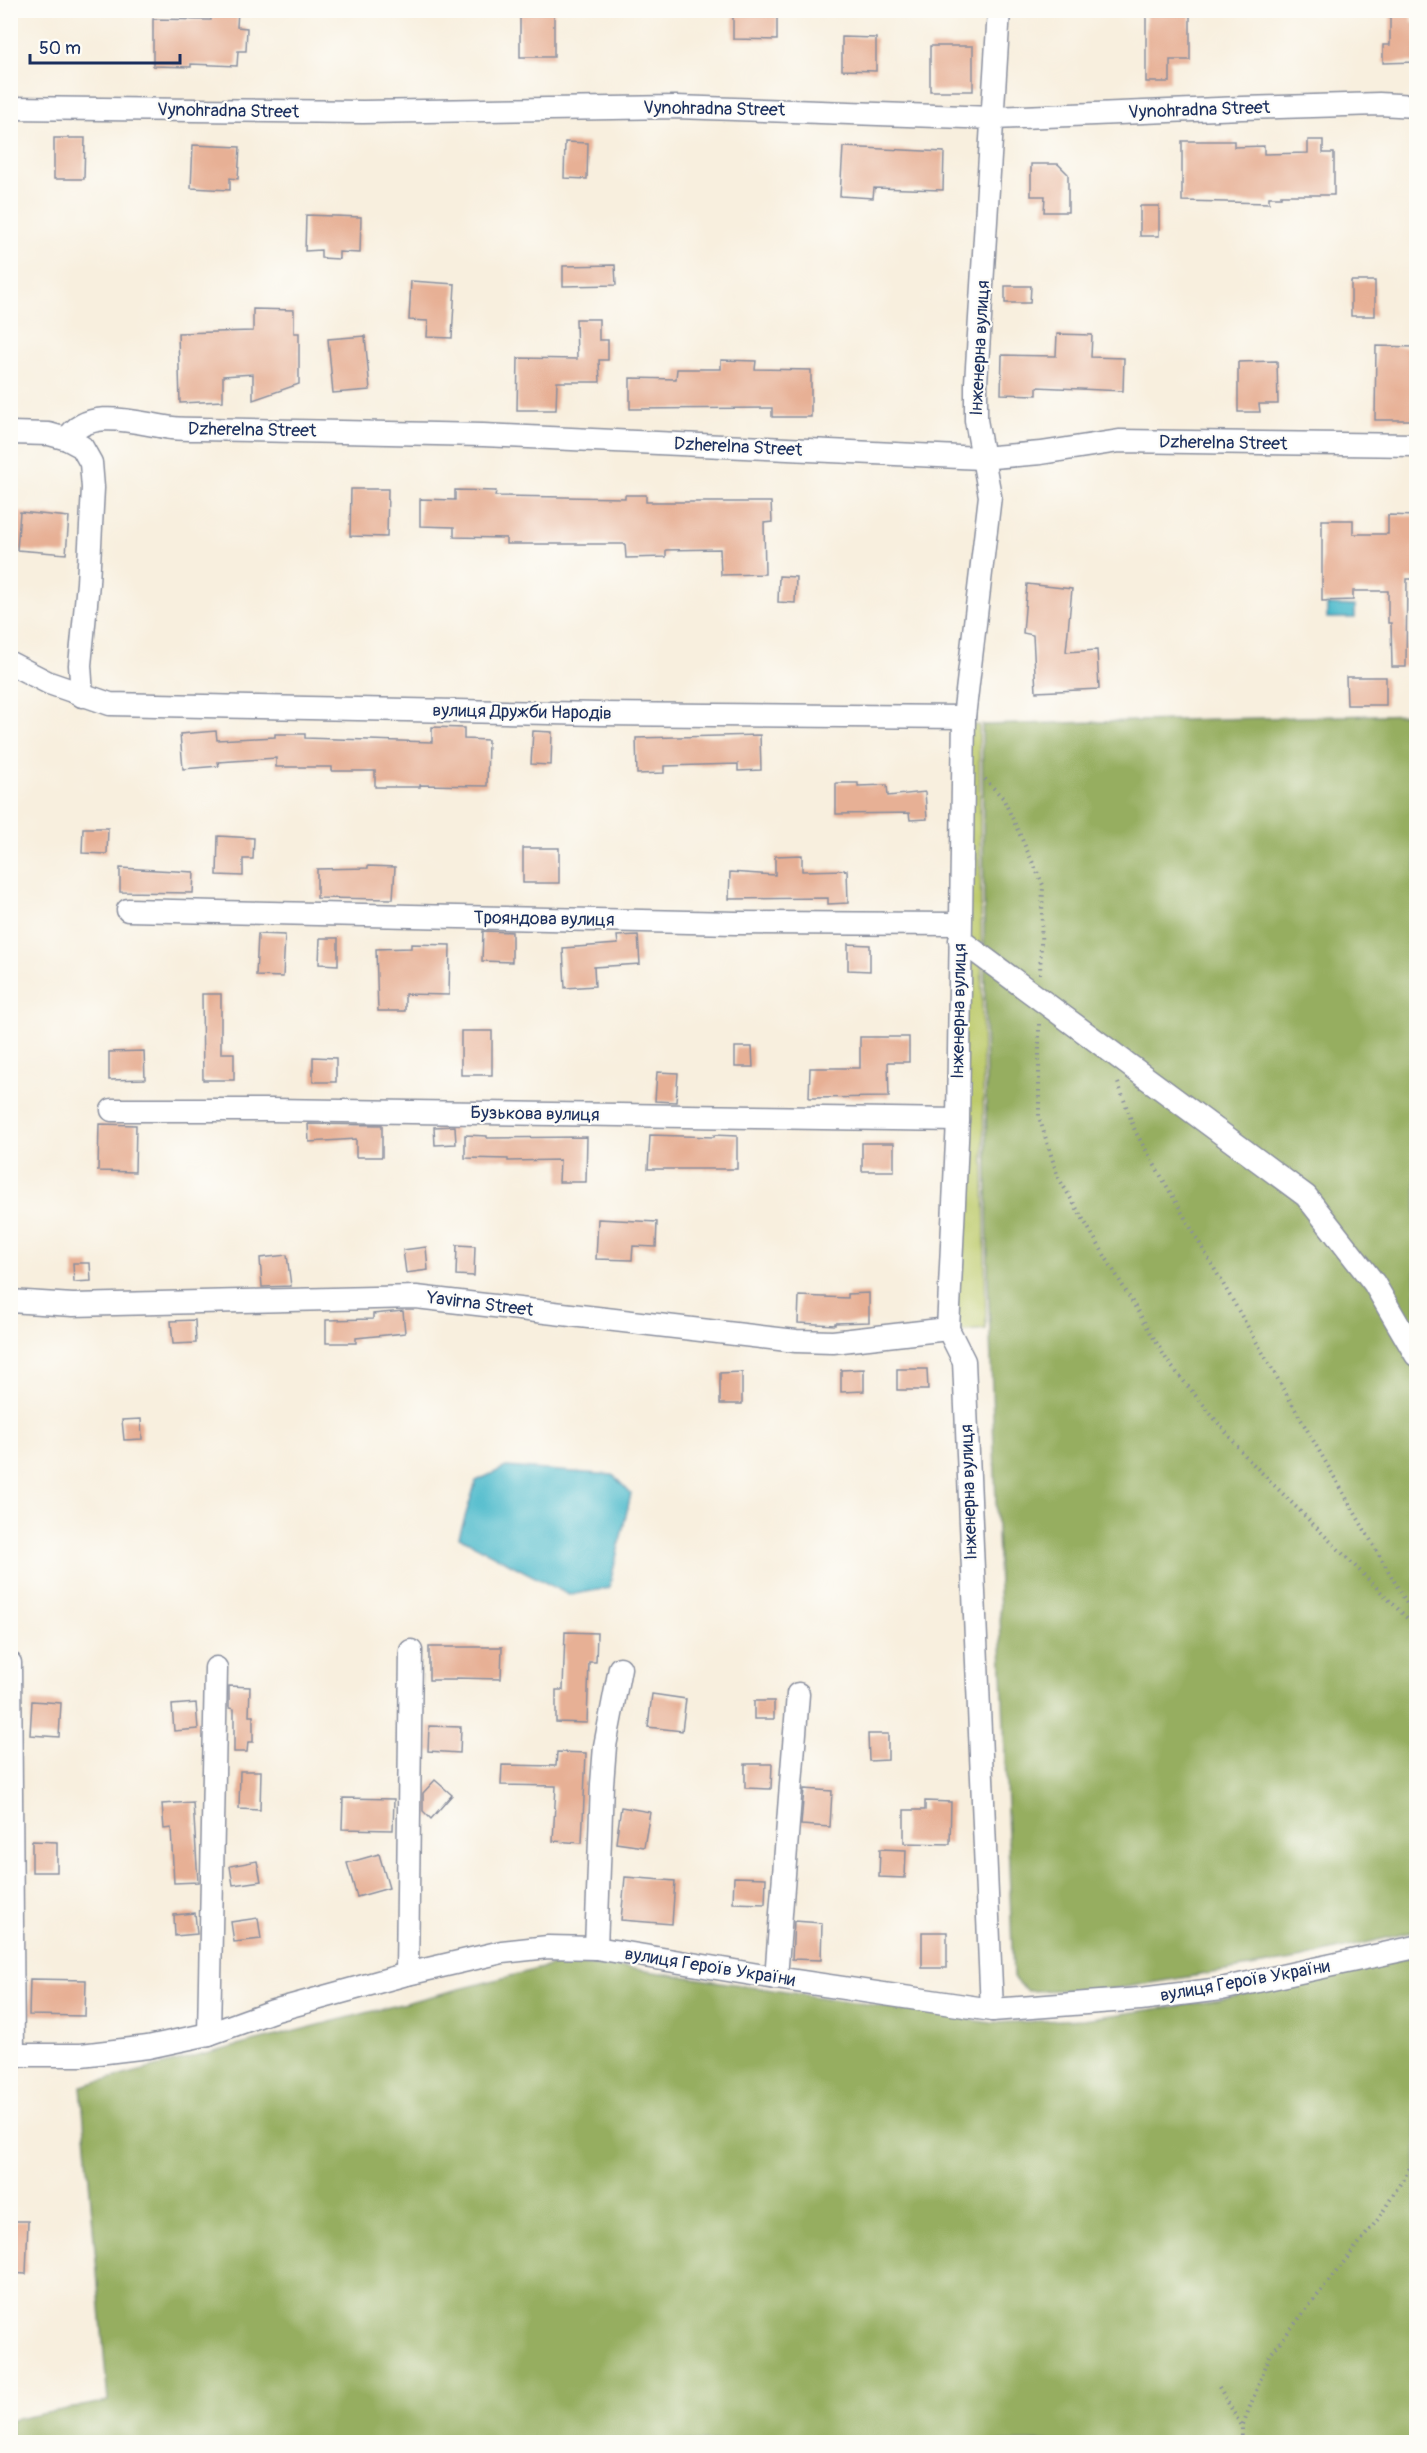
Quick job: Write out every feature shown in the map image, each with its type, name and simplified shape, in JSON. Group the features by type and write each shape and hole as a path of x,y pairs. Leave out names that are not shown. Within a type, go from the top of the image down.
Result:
{"street":[{"name":"Інженерна вулиця","path":"992,2010 964,1361 948,1329 958,1120 964,717 990,496 981,458 976,420 976,383 999,10"},
{"name":"Vynohradna Street","path":"10,108 363,112 676,107 994,118 1322,106 1416,106"},
{"name":"Dzherelna Street","path":"67,439 72,430 83,423 114,419 171,428 483,435 981,458 1041,453 1119,441 1416,445"},
{"path":"10,433 49,434 67,439 82,447 91,463 93,488 88,583 80,665 82,696"},
{"name":"вулиця Дружби Народів","path":"10,663 49,683 110,704 599,714 964,717"},
{"name":"Трояндова вулиця","path":"128,910 736,923 960,932"},
{"path":"960,932 1039,998 1306,1196 1374,1284 1416,1355"},
{"name":"Бузькова вулиця","path":"112,1110 271,1110 958,1120"},
{"name":"Yavirna Street","path":"10,1301 73,1305 416,1297 796,1341 833,1342 948,1329"},
{"path":"407,1974 411,1651"},
{"path":"10,1663 12,2056"},
{"path":"209,2034 216,1668"},
{"path":"596,1948 605,1746 620,1668"},
{"path":"776,1978 798,1694"},
{"name":"вулиця Героїв України","path":"12,2056 115,2052 209,2034 273,2011 407,1974 502,1952 548,1947 596,1948 992,2010 1140,1999 1221,1989 1416,1947"}],"path":[{"path":"963,757 1003,798 1043,885 1039,998 1039,1117 1058,1177 1168,1362 1247,1458 1416,1627"},
{"path":"1116,1079 1135,1131 1416,1619"},
{"path":"1242,2442 1242,2427 1270,2355 1379,2218 1416,2158"},
{"path":"1219,2387 1242,2427"}],"green space":[{"path":"1416,714 1416,1931 1299,1959 1114,1989 1027,1991 1013,1977 988,1279 982,725"},
{"path":"979,725 986,1329 956,1332 966,726"},
{"path":"1416,1955 1416,2442 11,2442 11,2420 108,2401 81,2086 561,1963 628,1968 992,2023 1084,2019 1219,2000"}],"water":[{"path":"1327,605 1355,606 1355,618 1327,618"},
{"path":"506,1467 613,1475 631,1494 609,1588 569,1595 459,1537 476,1481"}],"building":[{"path":"211,10 238,10 237,27 247,28 246,51 238,51 237,66 191,64 191,67 153,66 153,19 211,20"},
{"path":"520,10 554,10 554,57 520,57"},
{"path":"733,10 777,10 777,40 733,39"},
{"path":"1146,14 1190,14 1190,60 1170,60 1170,82 1146,82"},
{"path":"1390,16 1412,16 1412,22 1416,22 1416,62 1383,63 1383,45 1390,45"},
{"path":"842,37 876,38 876,71 842,70"},
{"path":"930,46 973,46 973,91 930,91"},
{"path":"54,138 85,138 84,179 54,179"},
{"path":"1308,140 1323,140 1323,153 1334,153 1334,195 1281,195 1281,197 1269,197 1269,203 1182,201 1182,141 1234,141 1234,147 1264,146 1264,154 1308,153"},
{"path":"565,142 588,143 587,179 564,178"},
{"path":"193,145 240,147 238,179 230,178 230,190 191,188"},
{"path":"843,147 944,152 943,190 874,188 873,198 840,196"},
{"path":"1031,164 1058,164 1068,174 1068,212 1044,212 1045,196 1031,196"},
{"path":"1140,206 1159,206 1159,236 1140,236"},
{"path":"306,215 361,217 360,253 339,252 339,259 321,258 321,250 305,251"},
{"path":"615,265 616,285 563,286 563,266"},
{"path":"411,281 455,284 452,338 427,337 428,321 409,320"},
{"path":"1351,281 1375,281 1375,316 1351,316"},
{"path":"1005,286 1031,286 1030,303 1005,303"},
{"path":"253,309 294,310 294,333 299,333 299,384 253,400 253,374 223,376 223,401 180,403 178,333 253,331"},
{"path":"576,319 599,319 599,340 608,340 608,360 599,360 600,382 557,382 556,410 517,410 518,358 577,359"},
{"path":"1057,334 1092,335 1091,357 1124,358 1123,391 1037,387 1037,395 1001,394 1002,355 1056,356"},
{"path":"365,336 370,390 333,393 328,339"},
{"path":"1376,346 1414,347 1416,420 1375,420"},
{"path":"721,360 756,361 755,369 811,370 811,417 772,417 772,408 630,409 630,378 676,379 677,369 721,369"},
{"path":"1277,361 1278,404 1259,404 1260,412 1238,412 1238,362"},
{"path":"351,489 388,489 387,537 350,536"},
{"path":"455,490 496,491 495,496 625,498 625,495 646,495 646,502 771,502 772,522 764,523 765,574 721,575 720,549 666,550 666,557 626,558 625,544 506,544 506,538 454,537 454,527 420,526 420,499 455,500"},
{"path":"20,512 69,517 66,554 17,550"},
{"path":"1388,515 1416,516 1416,579 1407,579 1406,667 1392,667 1388,591 1353,591 1353,600 1322,601 1322,520 1353,520 1353,534 1388,534"},
{"path":"779,576 796,577 795,603 778,602"},
{"path":"1027,584 1072,589 1066,652 1097,650 1099,689 1036,692 1033,635 1023,633"},
{"path":"1346,677 1386,677 1386,705 1347,705"},
{"path":"432,727 464,728 464,739 488,740 487,786 375,787 375,771 332,771 332,767 276,767 276,758 218,762 219,766 183,769 180,734 216,731 217,740 275,737 275,734 305,734 305,738 432,742"},
{"path":"533,731 552,732 551,765 531,764"},
{"path":"760,735 761,770 738,771 738,764 664,766 664,773 637,774 636,738"},
{"path":"836,783 858,783 858,786 887,785 888,796 925,792 927,819 910,820 909,813 836,814"},
{"path":"83,828 108,828 107,854 82,853"},
{"path":"218,836 254,838 253,859 243,859 243,876 217,875"},
{"path":"523,848 559,848 559,883 523,883"},
{"path":"802,855 802,871 847,870 848,903 828,904 828,898 729,899 730,872 775,875 775,856"},
{"path":"368,866 395,867 393,899 317,898 317,869 368,868"},
{"path":"120,868 194,872 193,893 120,892"},
{"path":"483,931 512,932 512,962 482,961"},
{"path":"258,934 285,935 283,977 256,976"},
{"path":"638,935 640,964 594,967 595,986 565,988 563,948 618,944 617,936"},
{"path":"320,938 338,938 338,965 319,964"},
{"path":"411,944 450,945 449,995 405,994 405,1011 378,1011 376,949 411,948"},
{"path":"848,944 870,945 870,971 848,970"},
{"path":"202,994 221,994 221,1053 234,1053 234,1080 203,1080"},
{"path":"461,1031 492,1031 492,1075 461,1075"},
{"path":"860,1037 909,1037 909,1062 888,1062 889,1097 809,1098 810,1068 860,1068"},
{"path":"735,1047 752,1047 753,1067 735,1067"},
{"path":"144,1051 145,1079 109,1080 109,1052"},
{"path":"313,1057 336,1058 336,1082 313,1082"},
{"path":"657,1072 678,1073 676,1102 655,1101"},
{"path":"99,1124 136,1125 135,1172 98,1171"},
{"path":"308,1124 382,1125 382,1157 356,1157 356,1139 309,1142"},
{"path":"455,1126 456,1144 435,1145 434,1127"},
{"path":"465,1135 487,1136 487,1138 587,1137 586,1182 559,1182 560,1160 508,1161 508,1159 465,1158"},
{"path":"650,1135 737,1136 737,1169 648,1169"},
{"path":"862,1143 894,1143 894,1171 862,1171"},
{"path":"598,1219 657,1222 656,1247 633,1246 632,1260 596,1259"},
{"path":"457,1245 475,1246 474,1276 456,1275"},
{"path":"426,1247 428,1270 406,1273 403,1250"},
{"path":"287,1255 291,1286 262,1287 260,1258"},
{"path":"73,1263 90,1263 91,1281 74,1282"},
{"path":"869,1293 869,1322 835,1323 835,1325 798,1323 799,1296 848,1298 848,1294"},
{"path":"403,1311 405,1333 356,1338 356,1343 326,1343 326,1320 373,1319 373,1314"},
{"path":"195,1320 196,1343 173,1344 171,1321"},
{"path":"864,1369 864,1391 841,1392 841,1370"},
{"path":"897,1369 927,1369 928,1390 897,1390"},
{"path":"742,1372 742,1404 720,1404 720,1373"},
{"path":"141,1419 142,1439 124,1440 122,1420"},
{"path":"565,1632 597,1633 596,1662 589,1662 587,1723 556,1722 556,1690 563,1690"},
{"path":"429,1647 502,1647 501,1679 429,1680"},
{"path":"229,1686 250,1687 249,1716 253,1716 253,1742 248,1742 247,1752 234,1752 234,1709 229,1708"},
{"path":"652,1694 686,1699 682,1731 648,1727"},
{"path":"32,1701 61,1703 59,1737 30,1735"},
{"path":"754,1701 774,1701 774,1719 754,1719"},
{"path":"196,1703 198,1729 174,1731 172,1705"},
{"path":"429,1726 461,1727 460,1753 428,1751"},
{"path":"868,1734 888,1734 888,1760 869,1761"},
{"path":"557,1752 586,1753 582,1843 553,1841 556,1786 501,1785 502,1765 556,1766"},
{"path":"745,1764 772,1764 771,1789 745,1788"},
{"path":"240,1771 261,1771 260,1810 239,1809"},
{"path":"435,1780 452,1795 431,1819 423,1811 423,1793"},
{"path":"804,1789 832,1791 830,1827 801,1825"},
{"path":"343,1798 394,1799 393,1830 342,1829"},
{"path":"925,1801 951,1802 950,1844 904,1843 904,1810 925,1810"},
{"path":"193,1802 198,1882 174,1883 171,1828 164,1829 162,1804"},
{"path":"621,1807 650,1812 644,1847 616,1843"},
{"path":"32,1841 57,1842 57,1872 32,1872"},
{"path":"880,1849 906,1850 905,1878 879,1877"},
{"path":"379,1854 389,1888 357,1897 347,1863"},
{"path":"257,1861 261,1881 233,1885 230,1866"},
{"path":"625,1877 675,1881 672,1924 621,1920"},
{"path":"734,1877 766,1878 765,1904 733,1903"},
{"path":"195,1913 197,1934 175,1936 174,1915"},
{"path":"258,1918 261,1939 234,1942 231,1922"},
{"path":"794,1921 822,1923 821,1960 792,1959"},
{"path":"922,1932 947,1932 947,1968 922,1968"},
{"path":"30,1979 86,1980 85,2016 29,2015"},
{"path":"10,2221 28,2221 26,2274 10,2273"}]}
